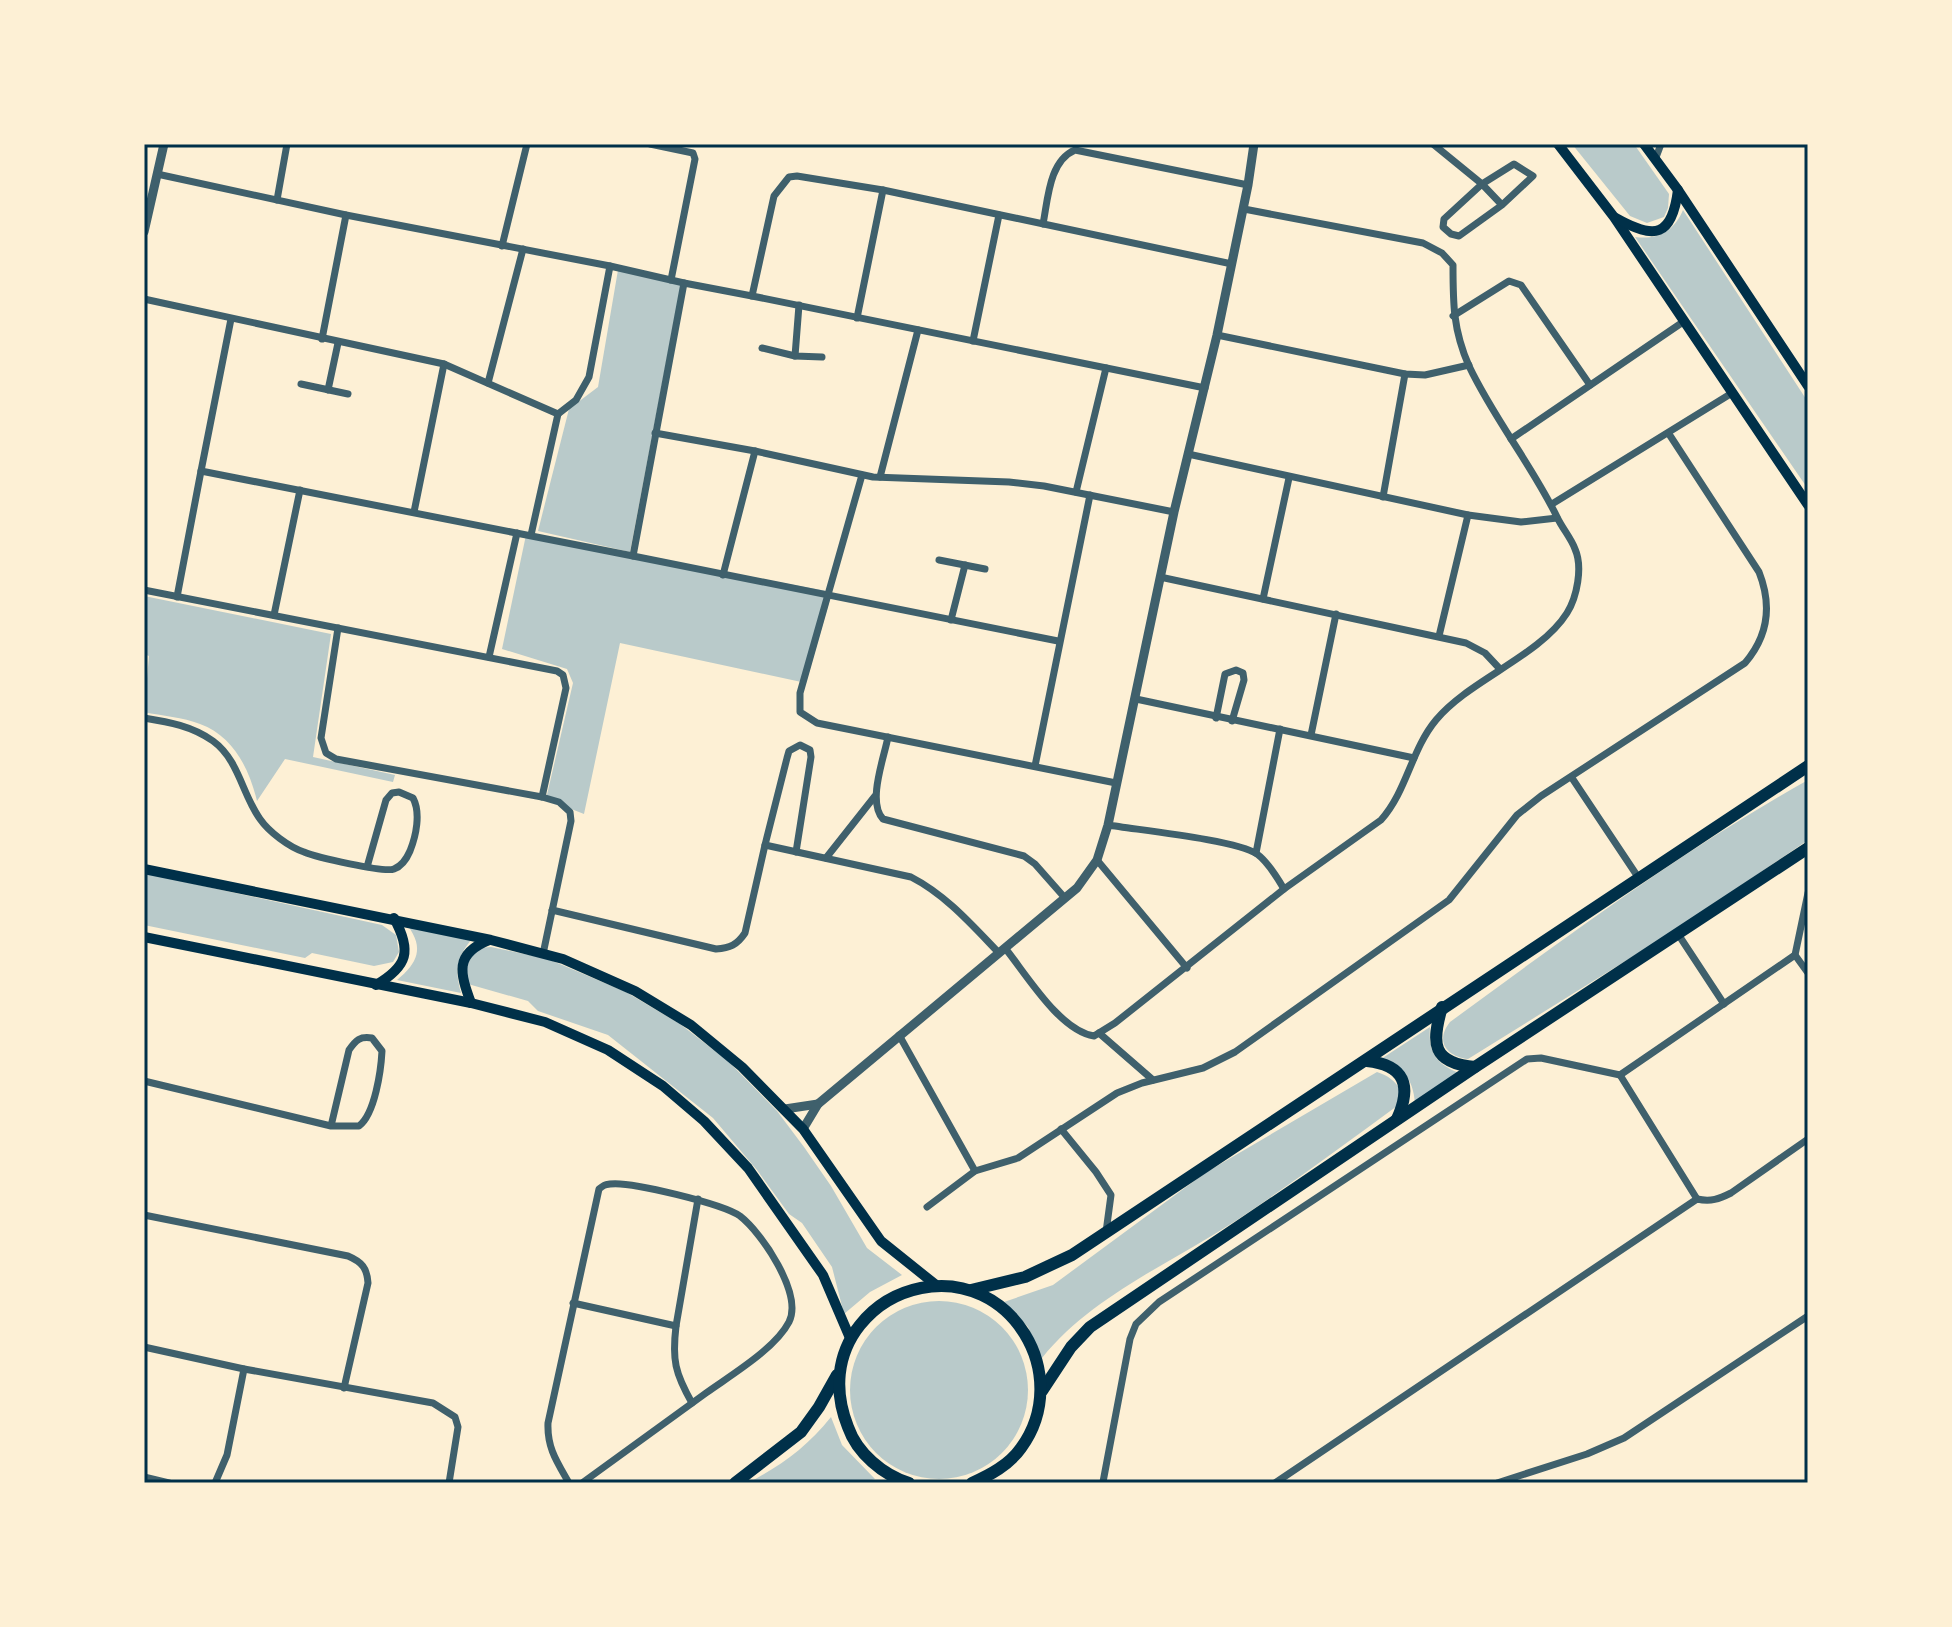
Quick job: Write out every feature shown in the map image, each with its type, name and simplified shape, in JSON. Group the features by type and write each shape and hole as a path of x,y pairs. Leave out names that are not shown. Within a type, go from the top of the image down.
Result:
{"main road":[{"path":"1558,144 1614,217 1808,505"},
{"path":"1644,144 1808,386"},
{"path":"1614,217 1646,232 1660,231 1671,221 1675,212 1678,190"},
{"path":"971,1290 1025,1277 1052,1266 1367,1061 1442,1007 1808,766"},
{"path":"1042,1391 1071,1347 1090,1327 1475,1067 1808,848"},
{"path":"144,869 491,940 585,968 635,991 691,1025 742,1067 803,1129 881,1241 936,1285"},
{"path":"376,985 391,976 404,959 405,942 394,918"},
{"path":"144,937 471,1003 545,1022 608,1050 663,1086 704,1121 748,1168 823,1275 850,1338"},
{"path":"471,1003 464,983 463,962 476,945 491,940"},
{"path":"1442,1007 1435,1031 1440,1052 1456,1065 1475,1067"},
{"path":"1367,1061 1392,1068 1405,1083 1402,1108 1396,1122"},
{"path":"735,1483 801,1432 839,1372 850,1338 871,1311 901,1292 936,1285 971,1290 1000,1305 1023,1329 1037,1358 1042,1391 1036,1422 1020,1450 997,1471 972,1483"},
{"path":"839,1372 839,1406 852,1439 874,1465 905,1483"}],"street":[{"path":"144,232 163,145 152,144"},
{"path":"277,200 287,144"},
{"path":"502,246 527,144"},
{"path":"650,144 694,148 695,166 671,280"},
{"path":"803,1129 818,1104 1077,888 1097,860 1108,825 1174,512 1217,335 1244,209 1254,144"},
{"path":"1433,144 1482,184 1502,205"},
{"path":"1655,160 1661,144"},
{"path":"1043,224 1052,181 1066,154 1075,150 1248,185"},
{"path":"1514,164 1533,176 1502,205 1459,236 1443,227 1444,219 1482,184 1514,164"},
{"path":"157,174 1205,388"},
{"path":"752,296 774,196 789,177 815,177 883,190 1232,264"},
{"path":"857,318 883,190"},
{"path":"765,845 889,870 928,886 1002,951 1063,1019 1083,1034 1094,1036 1187,968 1284,889 1381,820 1392,809 1414,758 1436,720 1452,703 1555,627 1569,609 1579,564 1576,549 1469,365 1453,316 1453,265 1442,253 1423,243 1244,209"},
{"path":"322,339 346,215"},
{"path":"973,341 999,215"},
{"path":"488,383 523,249"},
{"path":"531,535 558,414 576,400 589,377 610,266"},
{"path":"1453,316 1509,281 1521,285 1590,385"},
{"path":"633,556 684,283"},
{"path":"144,299 444,364 558,414"},
{"path":"795,356 799,305"},
{"path":"177,597 231,319"},
{"path":"1511,439 1683,322"},
{"path":"880,477 918,330"},
{"path":"1217,335 1405,374 1425,375 1469,365"},
{"path":"328,390 338,343"},
{"path":"762,348 795,356 822,357"},
{"path":"414,512 444,364"},
{"path":"1076,492 1106,368"},
{"path":"1383,497 1405,374"},
{"path":"301,384 348,394"},
{"path":"1552,504 1732,393"},
{"path":"655,433 862,475 1009,482 1174,512"},
{"path":"927,1207 975,1171 1018,1158 1117,1093 1153,1080 1203,1068 1235,1052 1449,900 1517,815 1541,796 1745,663 1765,629 1768,613 1766,591 1759,572 1669,434"},
{"path":"723,575 755,451"},
{"path":"1188,454 1468,515 1521,522 1557,518"},
{"path":"201,471 1058,641"},
{"path":"862,475 800,693 800,712 817,723 1116,783"},
{"path":"1263,599 1289,478"},
{"path":"274,615 300,490"},
{"path":"1035,766 1090,495"},
{"path":"1439,636 1468,515"},
{"path":"489,657 517,533"},
{"path":"939,560 985,569"},
{"path":"951,620 965,565"},
{"path":"1160,577 1466,643 1485,653 1500,669"},
{"path":"144,590 549,668 563,675 565,680 542,797"},
{"path":"1311,735 1336,614"},
{"path":"338,628 321,738 322,749 336,759 542,797 566,806 571,821 543,954"},
{"path":"1216,718 1225,674 1236,670 1243,673 1244,680 1232,721"},
{"path":"1136,699 1414,758"},
{"path":"144,718 196,730 215,742 231,759 261,821 304,852 367,867 391,870 403,864 412,844 417,806 413,798 399,792 392,793 382,809 367,867"},
{"path":"1256,853 1280,729"},
{"path":"888,737 875,796 878,815 895,824 1024,856 1065,898"},
{"path":"552,910 716,949 737,944 745,933 787,758 794,746 800,745 810,750 811,757 796,852"},
{"path":"399,792 403,772"},
{"path":"1572,778 1638,877"},
{"path":"826,858 875,796"},
{"path":"1108,825 1220,843 1256,853 1284,889"},
{"path":"1097,860 1187,968"},
{"path":"1620,1075 1795,955 1808,893"},
{"path":"1678,934 1724,1004"},
{"path":"1795,955 1808,973"},
{"path":"1099,1033 1153,1080"},
{"path":"899,1035 975,1171"},
{"path":"144,1081 331,1126 359,1126 369,1113 381,1060 382,1051 372,1038 356,1040 349,1050 331,1126"},
{"path":"1104,1483 1130,1339 1136,1324 1159,1302 1527,1059 1541,1058 1620,1075 1697,1199"},
{"path":"785,1109 818,1104"},
{"path":"1061,1129 1111,1195 1106,1232"},
{"path":"1275,1483 1697,1199 1718,1200 1731,1193 1808,1139"},
{"path":"569,1483 551,1453 548,1440 553,1393 599,1189 605,1184 614,1183 721,1206 752,1228 785,1277 793,1312 788,1324 754,1358 582,1483"},
{"path":"692,1403 678,1379 673,1352 698,1199"},
{"path":"144,1215 358,1260 364,1267 368,1283 344,1388"},
{"path":"573,1303 676,1326"},
{"path":"1497,1483 1587,1454 1624,1438 1808,1317"},
{"path":"144,1347 244,1369 433,1403 455,1417 458,1427 449,1483"},
{"path":"215,1483 227,1455 244,1369"},
{"path":"144,1477 169,1483"}],"shaded area":[{"path":"1572,144 1634,144 1669,194 1664,217 1647,223 1630,216"},
{"path":"1683,210 1808,402 1808,489 1635,237 1664,233 1675,224"},
{"path":"618,270 681,284 630,552 538,531 569,409 598,387"},
{"path":"526,535 832,592 806,683 620,643 584,814 546,799 573,683 567,669 502,649"},
{"path":"144,596 331,634 313,757 395,775 393,782 285,759 257,801 244,765 222,736 212,729 180,718 144,712 149,656 144,654"},
{"path":"1808,780 1808,840 1680,927 1468,1059 1454,1055 1445,1046 1443,1035 1450,1022 1670,865"},
{"path":"144,873 382,925 396,935 399,952 393,962 374,966 312,953 305,958 144,925"},
{"path":"408,926 471,940 458,965 461,993 397,980 410,967 416,955 416,941"},
{"path":"491,947 548,959 626,992 680,1024 728,1061 777,1111 804,1147 867,1248 902,1275 870,1292 844,1314 832,1267 802,1223 789,1214 713,1118 608,1035 538,1011 528,1001 468,984 466,960 479,948"},
{"path":"1430,1027 1430,1043 1435,1056 1444,1066 1459,1073 1415,1103 1406,1075 1381,1059"},
{"path":"1377,1072 1391,1079 1401,1091 1397,1106 1237,1220 1108,1298 1062,1336 1042,1358 1028,1327 1004,1302 1053,1285 1205,1173"},
{"path":"939,1301 973,1308 1002,1327 1021,1356 1028,1390 1021,1424 1002,1453 973,1472 939,1479 905,1472 876,1453 857,1424 850,1390 857,1356 876,1327 905,1308"},
{"path":"831,1417 842,1445 875,1479 862,1483 748,1483 793,1454"}]}
